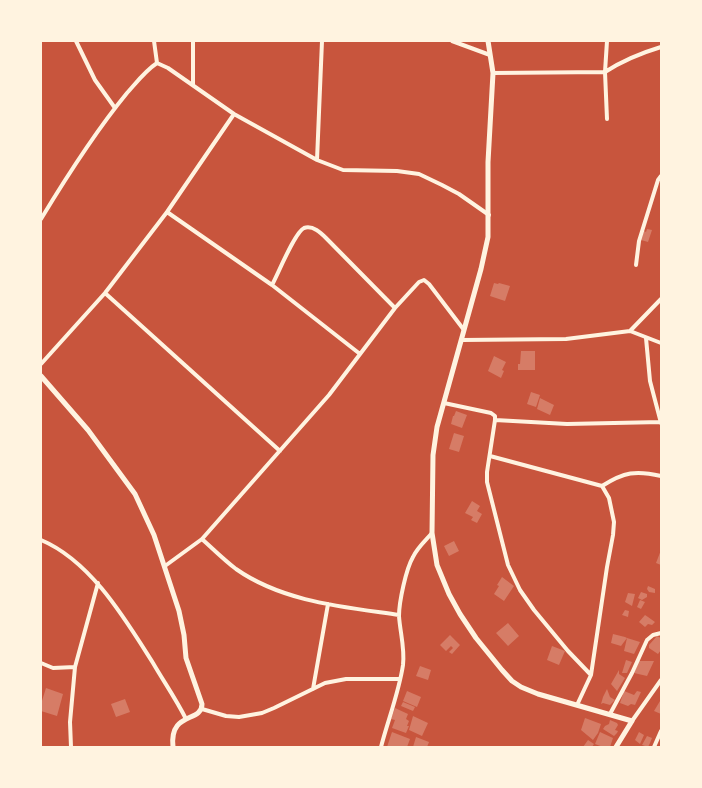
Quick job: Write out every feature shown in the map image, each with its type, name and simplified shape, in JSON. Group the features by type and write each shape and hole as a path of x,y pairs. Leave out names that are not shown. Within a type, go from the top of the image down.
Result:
{"street":[{"path":"76,41 95,80 115,108"},
{"path":"154,41 157,63"},
{"path":"193,41 193,85"},
{"path":"317,160 321,41"},
{"path":"452,41 490,54"},
{"path":"488,41 493,73 488,162 489,216 486,249 437,427 433,455 432,533 437,565 449,594 472,632 502,670 521,687 555,699 610,714 632,722"},
{"path":"607,41 605,72 607,119"},
{"path":"493,73 605,72 644,52 661,48"},
{"path":"41,219 62,185 115,108 143,75 157,63"},
{"path":"157,63 168,68 234,114 317,160 347,170 397,171 419,174 458,194 489,216"},
{"path":"41,364 105,293 167,212 234,114"},
{"path":"636,265 639,241 658,180 661,176"},
{"path":"167,212 272,285 360,354"},
{"path":"272,285 296,237 304,228 310,227 316,229 326,238 395,308"},
{"path":"165,566 202,539 329,395 395,308 417,283 424,280 428,284 464,330"},
{"path":"105,293 280,451"},
{"path":"630,331 661,300"},
{"path":"462,340 566,338 630,331 661,343"},
{"path":"495,420 567,424 661,423 650,381 646,338"},
{"path":"41,376 88,430 135,494 154,535 165,566 182,623 186,658 194,684 201,700 202,709"},
{"path":"444,403 491,413 494,416 495,420 488,482 508,565 520,590 534,610 568,652 591,675"},
{"path":"490,456 602,486 616,478 632,472 661,476"},
{"path":"577,705 591,675 613,535 614,522 609,498 602,486"},
{"path":"381,747 400,679 404,651 399,615 407,571 413,557 432,533"},
{"path":"202,539 235,568 257,582 272,589 328,604 399,615"},
{"path":"41,540 76,562 98,583 137,638 186,719"},
{"path":"71,747 70,722 75,667 98,583"},
{"path":"313,689 328,604"},
{"path":"610,714 632,673 647,640 653,635 661,633"},
{"path":"41,663 53,668 75,667"},
{"path":"202,709 226,716 239,717 262,713 325,683 346,679 400,679"},
{"path":"616,747 661,680"},
{"path":"173,747 174,731 178,724 195,715 202,709"},
{"path":"654,747 659,743 661,731"}],"building":[{"path":"647,229 652,230 648,242 641,240 644,231 646,232"},
{"path":"494,283 510,286 505,301 490,296"},
{"path":"521,351 535,351 535,370 518,370"},
{"path":"494,356 506,362 502,370 504,371 501,378 488,371"},
{"path":"531,392 540,395 536,407 527,404"},
{"path":"540,398 554,405 550,415 537,409"},
{"path":"456,411 467,415 462,428 451,424"},
{"path":"454,433 464,436 459,452 449,449"},
{"path":"472,501 480,506 477,511 482,514 477,523 471,520 473,517 465,513"},
{"path":"454,541 459,551 449,556 444,546"},
{"path":"661,550 661,565 656,563"},
{"path":"502,577 514,586 504,601 494,594"},
{"path":"648,586 655,589 655,593 649,592 647,589"},
{"path":"641,592 647,594 647,597 642,600 638,598"},
{"path":"628,593 635,594 632,606 625,602"},
{"path":"640,600 645,602 641,609 637,607"},
{"path":"625,610 629,611 628,617 622,615"},
{"path":"645,615 655,622 652,625 648,624 645,627 639,622"},
{"path":"508,623 519,636 508,646 496,633"},
{"path":"613,634 627,638 621,646 611,643"},
{"path":"450,635 460,645 452,654 449,652 453,648 451,646 446,651 440,645"},
{"path":"657,636 661,638 661,650 658,654 649,648 649,645"},
{"path":"627,638 640,642 634,654 624,651"},
{"path":"552,646 565,651 559,665 547,660"},
{"path":"626,660 632,662 627,673 622,673"},
{"path":"639,661 654,661 647,676 634,673"},
{"path":"420,666 431,670 428,680 416,676"},
{"path":"619,670 619,674 625,678 617,691 611,684"},
{"path":"46,688 63,694 57,716 41,711 41,704"},
{"path":"607,689 610,697 615,700 610,705 603,703 601,704"},
{"path":"407,691 421,697 417,707 403,701"},
{"path":"624,691 634,695 637,691 641,692 635,705 631,704 628,706 620,703"},
{"path":"125,699 130,712 116,717 111,704"},
{"path":"661,701 661,714 654,711"},
{"path":"403,702 415,707 413,711 401,706"},
{"path":"395,708 408,714 406,719 409,721 407,726 409,726 406,733 392,728 395,720 391,719"},
{"path":"413,716 428,723 422,736 409,730"},
{"path":"585,718 601,724 598,733 593,740 581,730"},
{"path":"610,720 618,725 615,730 618,731 614,736 603,729 609,724"},
{"path":"392,732 410,739 407,747 387,747"},
{"path":"600,732 613,738 610,747 603,747 595,744"},
{"path":"639,732 644,735 640,744 635,740"},
{"path":"647,736 652,738 648,747 642,745"},
{"path":"416,737 429,742 427,747 413,747"},
{"path":"588,740 594,744 592,747 583,747"}]}
